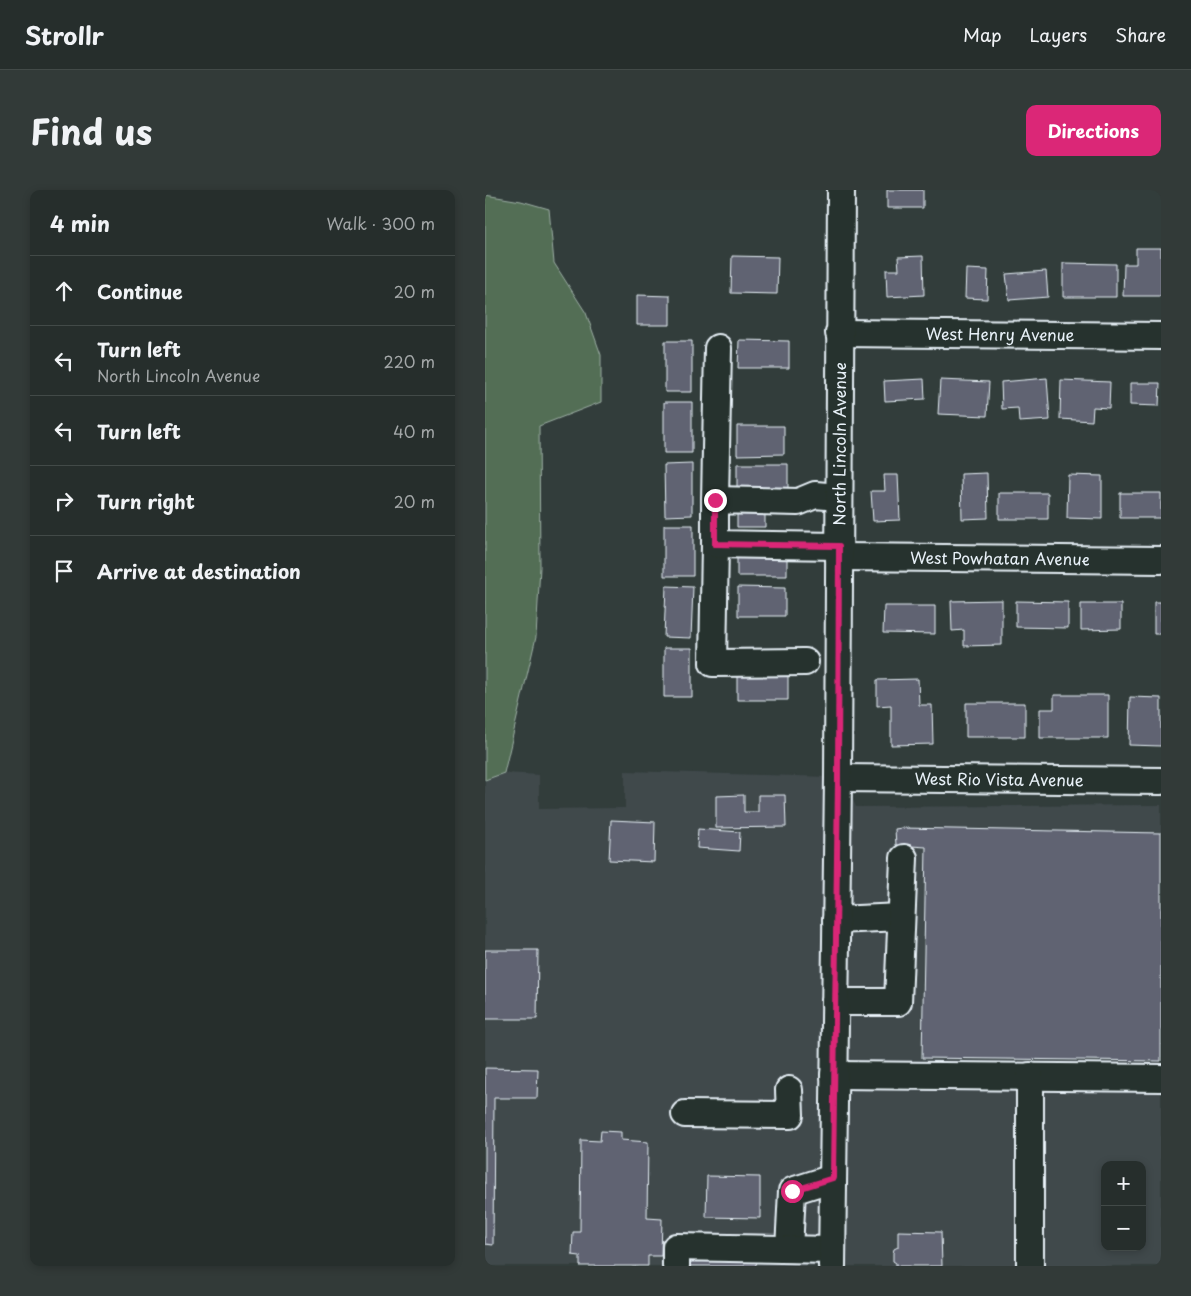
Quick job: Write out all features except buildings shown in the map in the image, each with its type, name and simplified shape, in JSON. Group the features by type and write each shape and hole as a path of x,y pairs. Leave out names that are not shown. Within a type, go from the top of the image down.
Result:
{"street":[{"name":"North Lincoln Avenue","path":"832,1258 838,778 841,190"},
{"name":"West Henry Avenue","path":"839,333 1161,336"},
{"path":"718,348 713,663 805,662"},
{"path":"715,500 797,502 815,495 839,497"},
{"name":"West Powhatan Avenue","path":"715,544 839,552 1161,560"},
{"name":"West Rio Vista Avenue","path":"838,778 1161,781"},
{"path":"835,1002 898,1002 904,858"},
{"path":"836,920 901,917"},
{"path":"834,1074 1161,1078"},
{"path":"1030,1076 1030,1266"},
{"path":"685,1114 790,1116 789,1090"},
{"path":"789,1249 792,1191 833,1178"},
{"path":"676,1266 676,1246 741,1257 789,1249 832,1258"}],"shaded area":[{"path":"625,771 828,777 822,1266 485,1266 485,780 504,773 539,775 539,809 625,808"},
{"path":"848,789 856,807 1161,805 1161,1266 842,1266"}],"green space":[{"path":"485,195 521,201 549,209 554,263 586,313 601,355 601,402 539,426 540,567 536,637 504,773 485,780"}],"route":[{"path":"715,500 715,544 839,546 833,1178 792,1191"}]}
